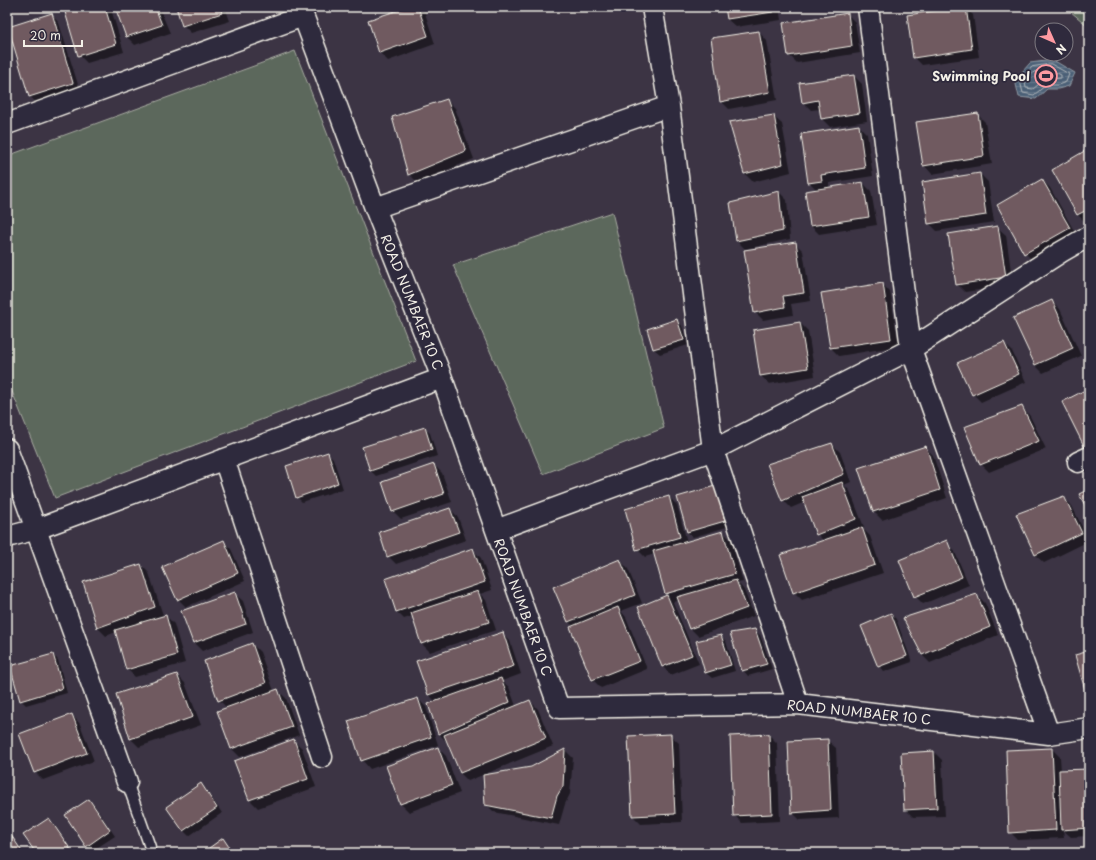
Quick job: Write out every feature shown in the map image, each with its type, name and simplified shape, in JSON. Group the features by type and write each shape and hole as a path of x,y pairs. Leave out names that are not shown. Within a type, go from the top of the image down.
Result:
{"street":[{"path":"652,7 669,106 713,450 798,704"},
{"path":"868,7 911,349 1050,734"},
{"path":"9,117 302,12"},
{"name":"ROAD NUMBAER 10 C","path":"302,12 375,208 442,378 559,708 798,704 1050,734 1089,728"},
{"path":"375,208 669,106"},
{"path":"496,530 713,450 911,349 1061,252 1089,236"},
{"path":"7,537 37,529 442,378"},
{"path":"7,449 127,782"},
{"path":"224,459 322,757"}],"lane":[{"path":"127,782 150,847 148,853"}],"green space":[{"path":"1065,7 1089,7 1089,25 1088,26"},
{"path":"295,51 416,361 55,498 7,379 7,156"},
{"path":"612,212 664,428 543,474 453,265"}],"water":[{"name":"Swimming Pool","path":"1056,62 1075,73 1069,86 1058,89 1047,89 1036,99 1019,97 1015,80 1030,63"}],"building":[{"path":"80,7 105,7 116,44 78,56 65,12"},
{"path":"115,7 155,7 162,25 126,37"},
{"path":"176,7 220,7 222,13 182,26"},
{"path":"408,7 418,7 428,36 379,53 368,20"},
{"path":"725,7 772,7 773,12 727,19"},
{"path":"966,7 972,49 913,58 907,15"},
{"path":"52,13 73,83 29,97 8,27"},
{"path":"848,13 852,46 788,56 783,23"},
{"path":"759,31 770,92 720,102 711,38"},
{"path":"854,75 860,113 821,119 818,100 802,103 799,83"},
{"path":"447,99 466,151 408,175 392,117"},
{"path":"978,113 984,156 923,166 916,122"},
{"path":"774,115 783,164 744,174 729,122"},
{"path":"859,125 865,168 821,175 822,181 808,183 801,134"},
{"path":"1088,149 1089,209 1077,215 1052,170"},
{"path":"980,173 986,215 928,224 922,182"},
{"path":"1042,179 1070,228 1024,254 997,205"},
{"path":"863,182 869,217 810,226 805,191"},
{"path":"779,191 783,231 736,241 730,203"},
{"path":"998,226 1006,277 956,285 948,234"},
{"path":"796,242 804,293 783,296 785,307 754,313 744,250"},
{"path":"883,283 891,339 830,348 821,293"},
{"path":"1052,300 1073,348 1035,365 1013,318"},
{"path":"677,319 684,340 653,349 647,329"},
{"path":"800,322 808,368 760,376 753,330"},
{"path":"1004,342 1019,374 972,395 957,363"},
{"path":"1089,388 1089,451 1087,452 1062,402"},
{"path":"1022,406 1039,441 980,465 964,427"},
{"path":"425,427 432,450 370,471 362,447"},
{"path":"832,443 844,474 782,501 767,464"},
{"path":"926,446 940,490 873,512 858,468"},
{"path":"328,452 338,483 296,498 286,466"},
{"path":"434,464 444,494 392,512 382,482"},
{"path":"842,482 856,519 816,535 802,497"},
{"path":"715,486 725,521 687,532 677,497"},
{"path":"1089,489 1089,513 1079,494"},
{"path":"669,496 680,537 636,550 625,509"},
{"path":"1064,496 1082,533 1035,555 1016,514"},
{"path":"450,508 459,532 387,557 379,532"},
{"path":"862,527 875,565 793,593 780,555"},
{"path":"723,531 735,574 665,594 653,551"},
{"path":"224,540 238,573 177,600 162,567"},
{"path":"947,540 962,577 914,597 899,560"},
{"path":"473,548 485,582 396,612 385,579"},
{"path":"620,559 635,595 568,622 553,587"},
{"path":"141,564 155,607 97,628 83,582"},
{"path":"736,580 747,608 689,629 677,597"},
{"path":"478,591 489,622 421,644 411,613"},
{"path":"235,592 246,624 193,643 181,611"},
{"path":"977,594 990,627 922,655 903,618"},
{"path":"667,595 692,655 662,667 638,607"},
{"path":"618,607 640,661 592,680 570,627"},
{"path":"891,613 907,656 878,667 861,626"},
{"path":"166,615 177,655 126,670 115,630"},
{"path":"755,629 767,664 742,671 730,633"},
{"path":"503,632 514,666 428,695 416,661"},
{"path":"721,635 731,665 705,673 696,641"},
{"path":"252,643 266,683 218,701 204,661"},
{"path":"1089,651 1089,696 1087,697 1075,655"},
{"path":"53,654 63,688 20,701 10,666"},
{"path":"177,674 193,717 130,739 116,694"},
{"path":"501,678 510,702 438,734 428,704"},
{"path":"278,689 292,727 231,749 217,711"},
{"path":"418,698 431,737 361,761 348,721"},
{"path":"530,700 546,738 460,773 444,735"},
{"path":"72,714 87,753 34,773 19,734"},
{"path":"671,734 675,814 632,816 628,736"},
{"path":"769,734 772,814 733,816 730,736"},
{"path":"294,739 308,779 249,800 234,761"},
{"path":"828,739 831,810 791,813 788,741"},
{"path":"438,747 452,785 400,804 386,766"},
{"path":"1052,748 1056,830 1009,833 1006,750"},
{"path":"565,749 563,786 557,796 551,818 485,805 483,775 531,767"},
{"path":"934,751 937,808 904,810 901,753"},
{"path":"1089,769 1089,828 1061,830 1059,770"},
{"path":"201,783 217,808 183,831 166,807"},
{"path":"89,799 110,830 86,847 65,815"},
{"path":"49,818 71,850 66,853 36,853 23,835"},
{"path":"11,835 23,853 7,853 7,838"},
{"path":"223,838 233,853 202,853"}],"place":[{"name":"Swimming Pool","path":"1046,76"}]}
